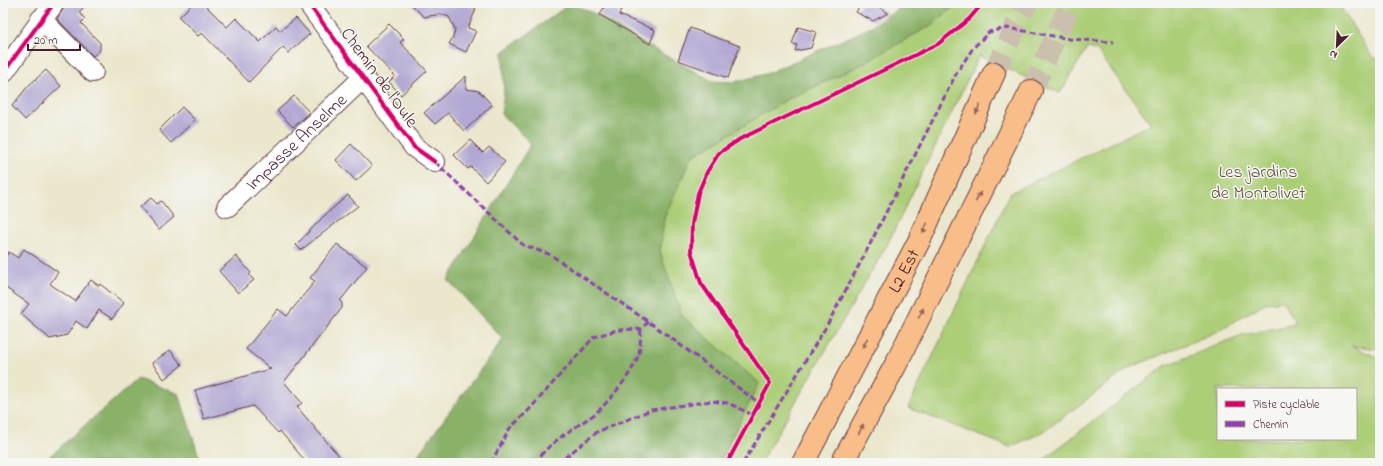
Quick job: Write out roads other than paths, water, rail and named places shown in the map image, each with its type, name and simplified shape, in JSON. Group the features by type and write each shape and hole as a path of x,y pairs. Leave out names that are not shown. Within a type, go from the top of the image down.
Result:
{"highway":[{"name":"L2 Est","path":"803,463 919,241 994,73"},
{"name":"L2 Est","path":"842,463 895,366 1031,91"}],"street":[{"path":"3,73 54,3"},
{"name":"Chemin de l'Oule","path":"308,3 414,146 434,162"},
{"path":"41,19 93,72"},
{"name":"Impasse Anselme","path":"227,207 364,77"}],"tunnel":[{"path":"994,73 1027,3"},
{"path":"1031,91 1071,3"}],"park label":[{"name":"Les jardins de Montolivet","path":"1258,181"}]}
